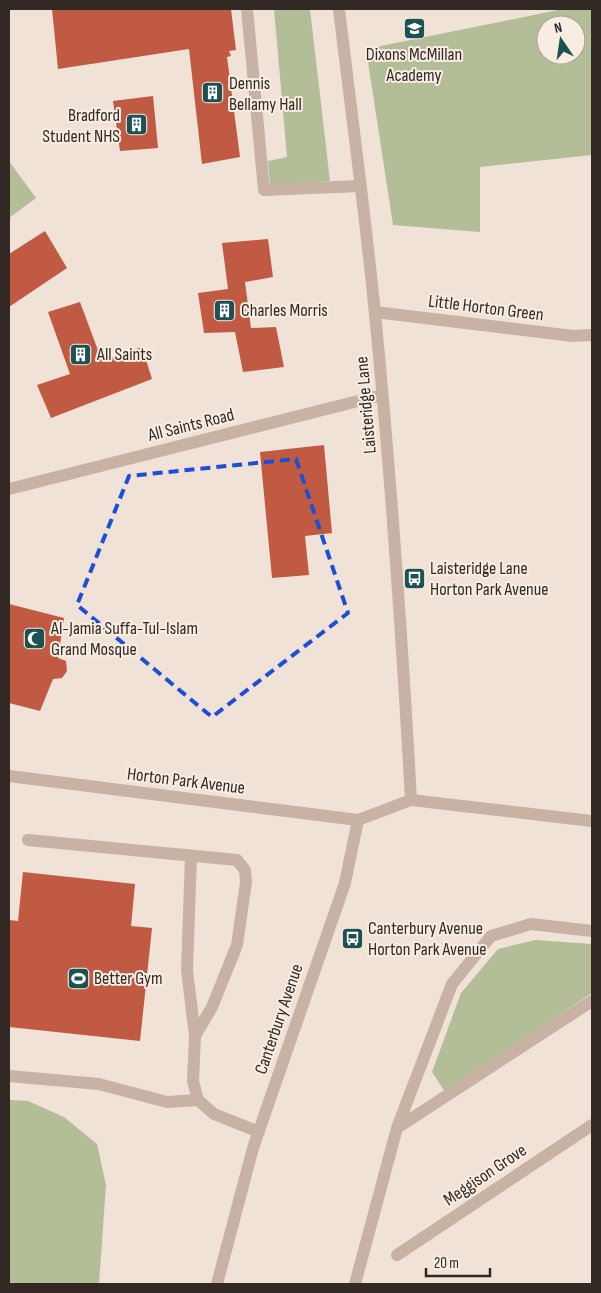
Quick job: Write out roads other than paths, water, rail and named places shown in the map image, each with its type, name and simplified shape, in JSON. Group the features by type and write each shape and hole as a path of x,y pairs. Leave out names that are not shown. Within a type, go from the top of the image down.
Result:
{"street":[{"path":"247,9 264,190 360,186"},
{"name":"Laisteridge Lane","path":"339,9 375,312 398,578 411,800"},
{"name":"Little Horton Green","path":"375,312 573,336 592,336"},
{"name":"All Saints Road","path":"9,489 382,395"},
{"name":"Horton Park Avenue","path":"9,776 358,820"},
{"path":"358,820 411,800 592,821"},
{"name":"Canterbury Avenue","path":"217,1284 259,1132 346,883 358,820"},
{"path":"28,840 238,860 245,870 246,882 238,945 212,1007 195,1036"},
{"path":"191,856 187,970 195,1036 193,1081 198,1100 214,1114 259,1132"},
{"path":"355,1284 397,1128 452,984 490,936 531,924 592,931"},
{"path":"397,1128 592,1001"},
{"path":"9,1076 99,1084 167,1102 198,1100"},
{"name":"Meggison Grove","path":"397,1255 592,1125"}],"place":[{"name":"Dixons McMillan Academy","path":"414,29"},
{"name":"Dennis Bellamy Hall","path":"213,93"},
{"name":"Bradford Student NHS","path":"136,125"},
{"name":"Charles Morris","path":"225,310"},
{"name":"All Saints","path":"81,354"},
{"name":"Laisteridge Lane Horton Park Avenue","path":"414,578"},
{"name":"Al-Jamia Suffa-Tul-Islam Grand Mosque","path":"35,638"},
{"name":"Canterbury Avenue Horton Park Avenue","path":"352,938"},
{"name":"Better Gym","path":"78,978"}]}
